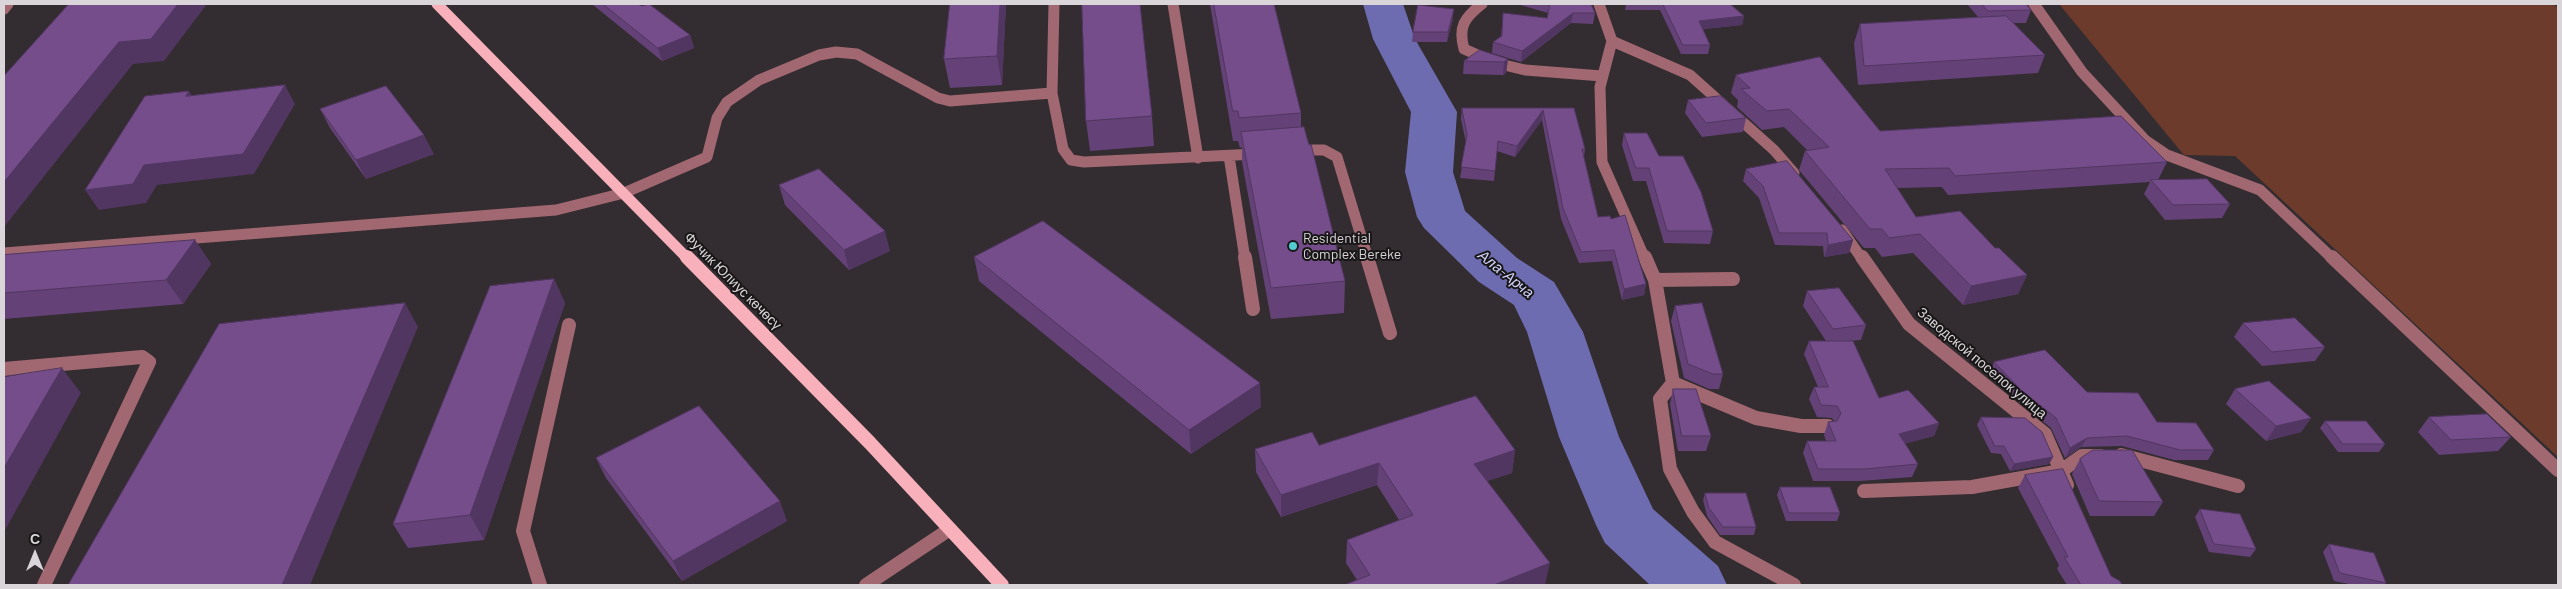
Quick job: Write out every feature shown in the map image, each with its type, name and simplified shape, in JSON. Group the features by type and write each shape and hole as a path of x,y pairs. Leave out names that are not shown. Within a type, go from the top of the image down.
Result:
{"main road":[{"name":"Фучик Юлиус көчөсү","path":"437,4 870,443 1002,585"}],"street":[{"path":"4,8 8,4"},
{"path":"1054,4 1052,93 1063,149 1071,160 1084,162 1198,158 1267,153"},
{"path":"1173,4 1198,158"},
{"path":"1482,4 1463,19 1459,33 1464,49 1496,63 1525,70 1602,76"},
{"path":"1599,4 1612,40 1600,86 1602,162 1655,280 1673,383 1660,399 1670,469 1693,512 1715,542 1794,585"},
{"path":"2034,4 2082,72 2145,140 2167,155 2260,190 2558,470"},
{"path":"1612,40 1690,75 1774,150 1799,180"},
{"path":"4,253 556,210 624,193 707,157 719,113 729,99 742,89 775,71 825,52 843,51 856,53 938,98 950,101 1052,93"},
{"path":"1286,151 1320,149 1333,153 1337,157 1390,334"},
{"path":"1229,156 1254,309"},
{"name":"Заводской поселок улица","path":"1832,218 1851,241 1909,324 2045,434 2072,497"},
{"path":"1655,280 1733,279"},
{"path":"540,585 523,531 569,326"},
{"path":"4,369 142,357 150,362 44,585"},
{"path":"1673,383 1756,418 1801,426 1828,426"},
{"path":"1864,492 1972,488 2061,471 2082,456 2122,455 2238,486"},
{"path":"866,585 950,529"}],"shaded area":[{"path":"2059,4 2551,4 2558,7 2558,457 2235,156 2184,155"}],"building":[{"path":"69,4 178,4 151,39 119,42 4,182 4,76"},
{"path":"603,4 638,4 642,6 649,4 690,35 658,48"},
{"path":"950,4 1000,4 997,56 944,59"},
{"path":"1082,4 1140,4 1152,116 1086,121"},
{"path":"1214,4 1274,4 1301,113 1239,118 1238,111 1233,111"},
{"path":"1550,4 1591,4 1595,13 1573,13 1522,51 1493,42 1502,36 1503,13 1547,18"},
{"path":"1663,4 1730,4 1744,16 1699,21 1710,45 1683,45"},
{"path":"1982,4 2026,4 2031,10 1988,11"},
{"path":"1418,5 1454,9 1448,32 1413,32"},
{"path":"2006,16 2045,55 1864,66 1860,24"},
{"path":"1480,50 1508,59 1504,62 1464,61"},
{"path":"1820,57 1880,131 2121,116 2167,162 1955,176 1949,168 1885,169 1916,217 1960,211 1995,248 1999,248 2027,275 1971,286 1920,234 1889,238 1882,229 1870,229 1805,151 1829,147 1789,109 1767,111 1741,89 1750,88 1736,75"},
{"path":"285,85 243,154 144,165 133,184 85,190 145,96 189,91 186,96"},
{"path":"386,86 424,135 356,160 320,109"},
{"path":"1721,96 1746,118 1706,123 1688,100"},
{"path":"1462,108 1574,108 1585,149 1582,149 1598,217 1610,216 1611,219 1625,215 1646,284 1624,289 1614,250 1581,252 1563,208 1543,110 1517,146 1498,141 1495,171 1461,167 1467,135"},
{"name":"Residential Complex Bereke","path":"1304,127 1309,145 1311,144 1345,281 1271,288 1241,132"},
{"path":"1624,133 1647,133 1659,156 1683,156 1701,192 1713,231 1667,231 1649,168 1636,168"},
{"path":"1787,161 1853,240 1828,245 1827,233 1779,233 1763,186 1746,169"},
{"path":"819,169 885,231 844,250 779,185"},
{"path":"2207,179 2230,204 2173,205 2151,180"},
{"path":"1043,221 1260,383 1189,430 974,257"},
{"path":"195,240 166,280 4,293 4,255"},
{"path":"554,279 470,515 393,524 490,286"},
{"path":"1839,288 1866,325 1833,329 1807,291"},
{"path":"405,303 282,585 68,585 219,324"},
{"path":"1702,303 1723,374 1713,374 1688,364 1675,306"},
{"path":"2295,318 2325,347 2272,352 2243,323"},
{"path":"1809,341 1853,341 1879,398 1908,390 1939,423 1899,434 1918,464 1865,469 1818,469 1807,441 1836,441 1828,422 1837,421 1841,413 1837,406 1821,405 1814,387 1828,387"},
{"path":"2045,350 2087,392 2138,393 2157,422 2196,423 2214,450 2180,450 2127,436 2087,438 2070,448 2056,418 2021,390 1994,362"},
{"path":"62,368 4,468 4,377"},
{"path":"2269,381 2311,418 2276,426 2235,389"},
{"path":"1673,389 1696,389 1711,436 1682,436"},
{"path":"1476,396 1515,450 1474,464 1550,563 1494,585 1344,585 1370,575 1347,540 1413,515 1379,463 1281,495 1255,449 1312,432 1319,445"},
{"path":"699,406 780,501 673,561 596,458"},
{"path":"2487,414 2511,437 2451,440 2429,417"},
{"path":"1981,417 2025,418 2042,432 2053,457 2014,464 2004,446 1995,446"},
{"path":"2325,421 2366,421 2385,444 2343,444"},
{"path":"2093,450 2132,450 2163,502 2099,501 2080,459"},
{"path":"2063,469 2111,576 2120,581 2122,585 2081,585 2064,557 2068,557 2025,475"},
{"path":"1780,487 1830,487 1840,513 1789,513"},
{"path":"1705,493 1746,493 1756,527 1723,527 1709,508"},
{"path":"2200,509 2240,514 2256,549 2214,544"},
{"path":"2329,544 2374,553 2386,583 2340,573"}],"waterway":[{"name":"Ала-Арча","path":"1383,4 1394,39 1434,112 1429,172 1442,217 1498,270 1535,294 1555,332 1589,437 1628,525 1694,585"}],"place":[{"name":"Residential Complex Bereke","path":"1293,246"}]}
